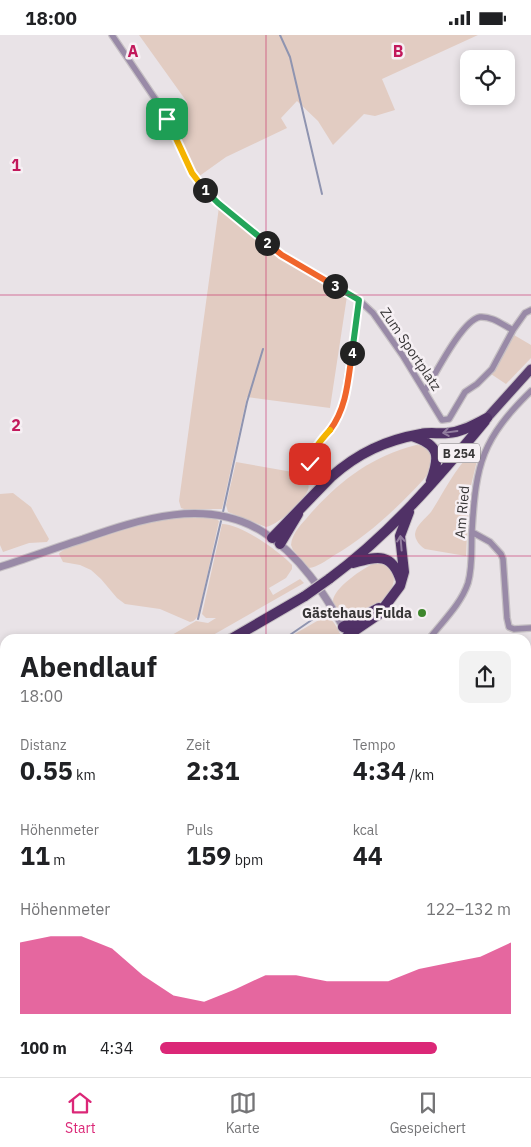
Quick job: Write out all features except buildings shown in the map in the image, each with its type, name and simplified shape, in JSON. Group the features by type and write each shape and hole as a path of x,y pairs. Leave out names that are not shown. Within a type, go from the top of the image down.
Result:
{"highway":[{"path":"276,541 301,509 322,487 341,469 366,451 393,440 423,433 455,432 487,418"},
{"name":"B 254","path":"240,634 305,596 349,564 378,539 412,506 487,418"},
{"path":"411,436 426,441 436,452 437,463 429,487"},
{"path":"347,633 379,614 396,593 404,572 401,531 412,506"},
{"path":"349,564 376,557 386,559 396,568 401,581"}],"main road":[{"name":"B 254","path":"487,418 531,369"}],"street":[{"name":"Zum Sportplatz","path":"112,35 164,112 192,173 206,193 282,255 359,300 378,321 403,356 442,420 449,419 465,392 492,369 512,330"},
{"path":"322,487 311,471 311,457 337,419 344,401 359,300"},
{"path":"425,391 468,323 479,317 490,318 512,330 525,313 531,310"},
{"name":"Am Ried","path":"433,634 458,603 468,582 471,566 474,494 479,467 485,450 496,430 531,391"},
{"path":"0,567 124,525 160,516 177,514 221,515 253,526 276,541 311,577 347,633"},
{"path":"472,531 490,542 503,559 509,627 514,629 531,628"}],"shaded area":[{"path":"139,35 478,35 382,79 395,110 375,116 364,114 333,145 318,121 297,101 281,118 287,128 226,157 198,177 167,112 187,102"},
{"path":"219,207 283,259 347,296 330,408 247,397 222,509 184,509 181,508 179,501"},
{"path":"514,335 531,345 531,358 506,384 491,374"},
{"path":"416,445 428,448 431,452 432,463 424,479 393,511 370,530 324,562 309,568 293,550 291,545 301,524 334,490 358,471 385,456"},
{"path":"476,450 479,452 469,494 466,556 425,549 416,538 417,528 431,512 463,462"},
{"path":"236,462 304,474 309,488 306,495 290,512 277,522 266,527 228,512 226,505"},
{"path":"13,493 31,507 49,539 47,542 29,543 3,552 0,545 0,494"},
{"path":"178,517 205,517 219,521 199,613 192,622 160,609 125,604 91,570 80,565 63,562 59,554 73,545 112,531 147,522"},
{"path":"222,524 239,528 249,533 269,546 292,565 292,569 286,578 269,588 273,595 300,579 304,583 215,634 174,634 196,621 208,623 216,618 206,618 202,614"},
{"path":"375,563 386,565 393,574 394,581 386,597 379,604 362,614 347,616 342,614 333,602 337,591 356,574"},
{"path":"324,617 333,622 340,634 295,634"}],"waterway":[{"path":"280,35 290,57 322,194"},
{"path":"223,512 247,402 263,349"},
{"path":"198,619 221,521"},
{"path":"291,634 316,617"}],"place":[{"name":"Gästehaus Fulda","path":"422,613"}],"route":[{"path":"167,119 192,173 206,193 282,255 359,300 344,401 337,419 315,449 310,464"}]}
